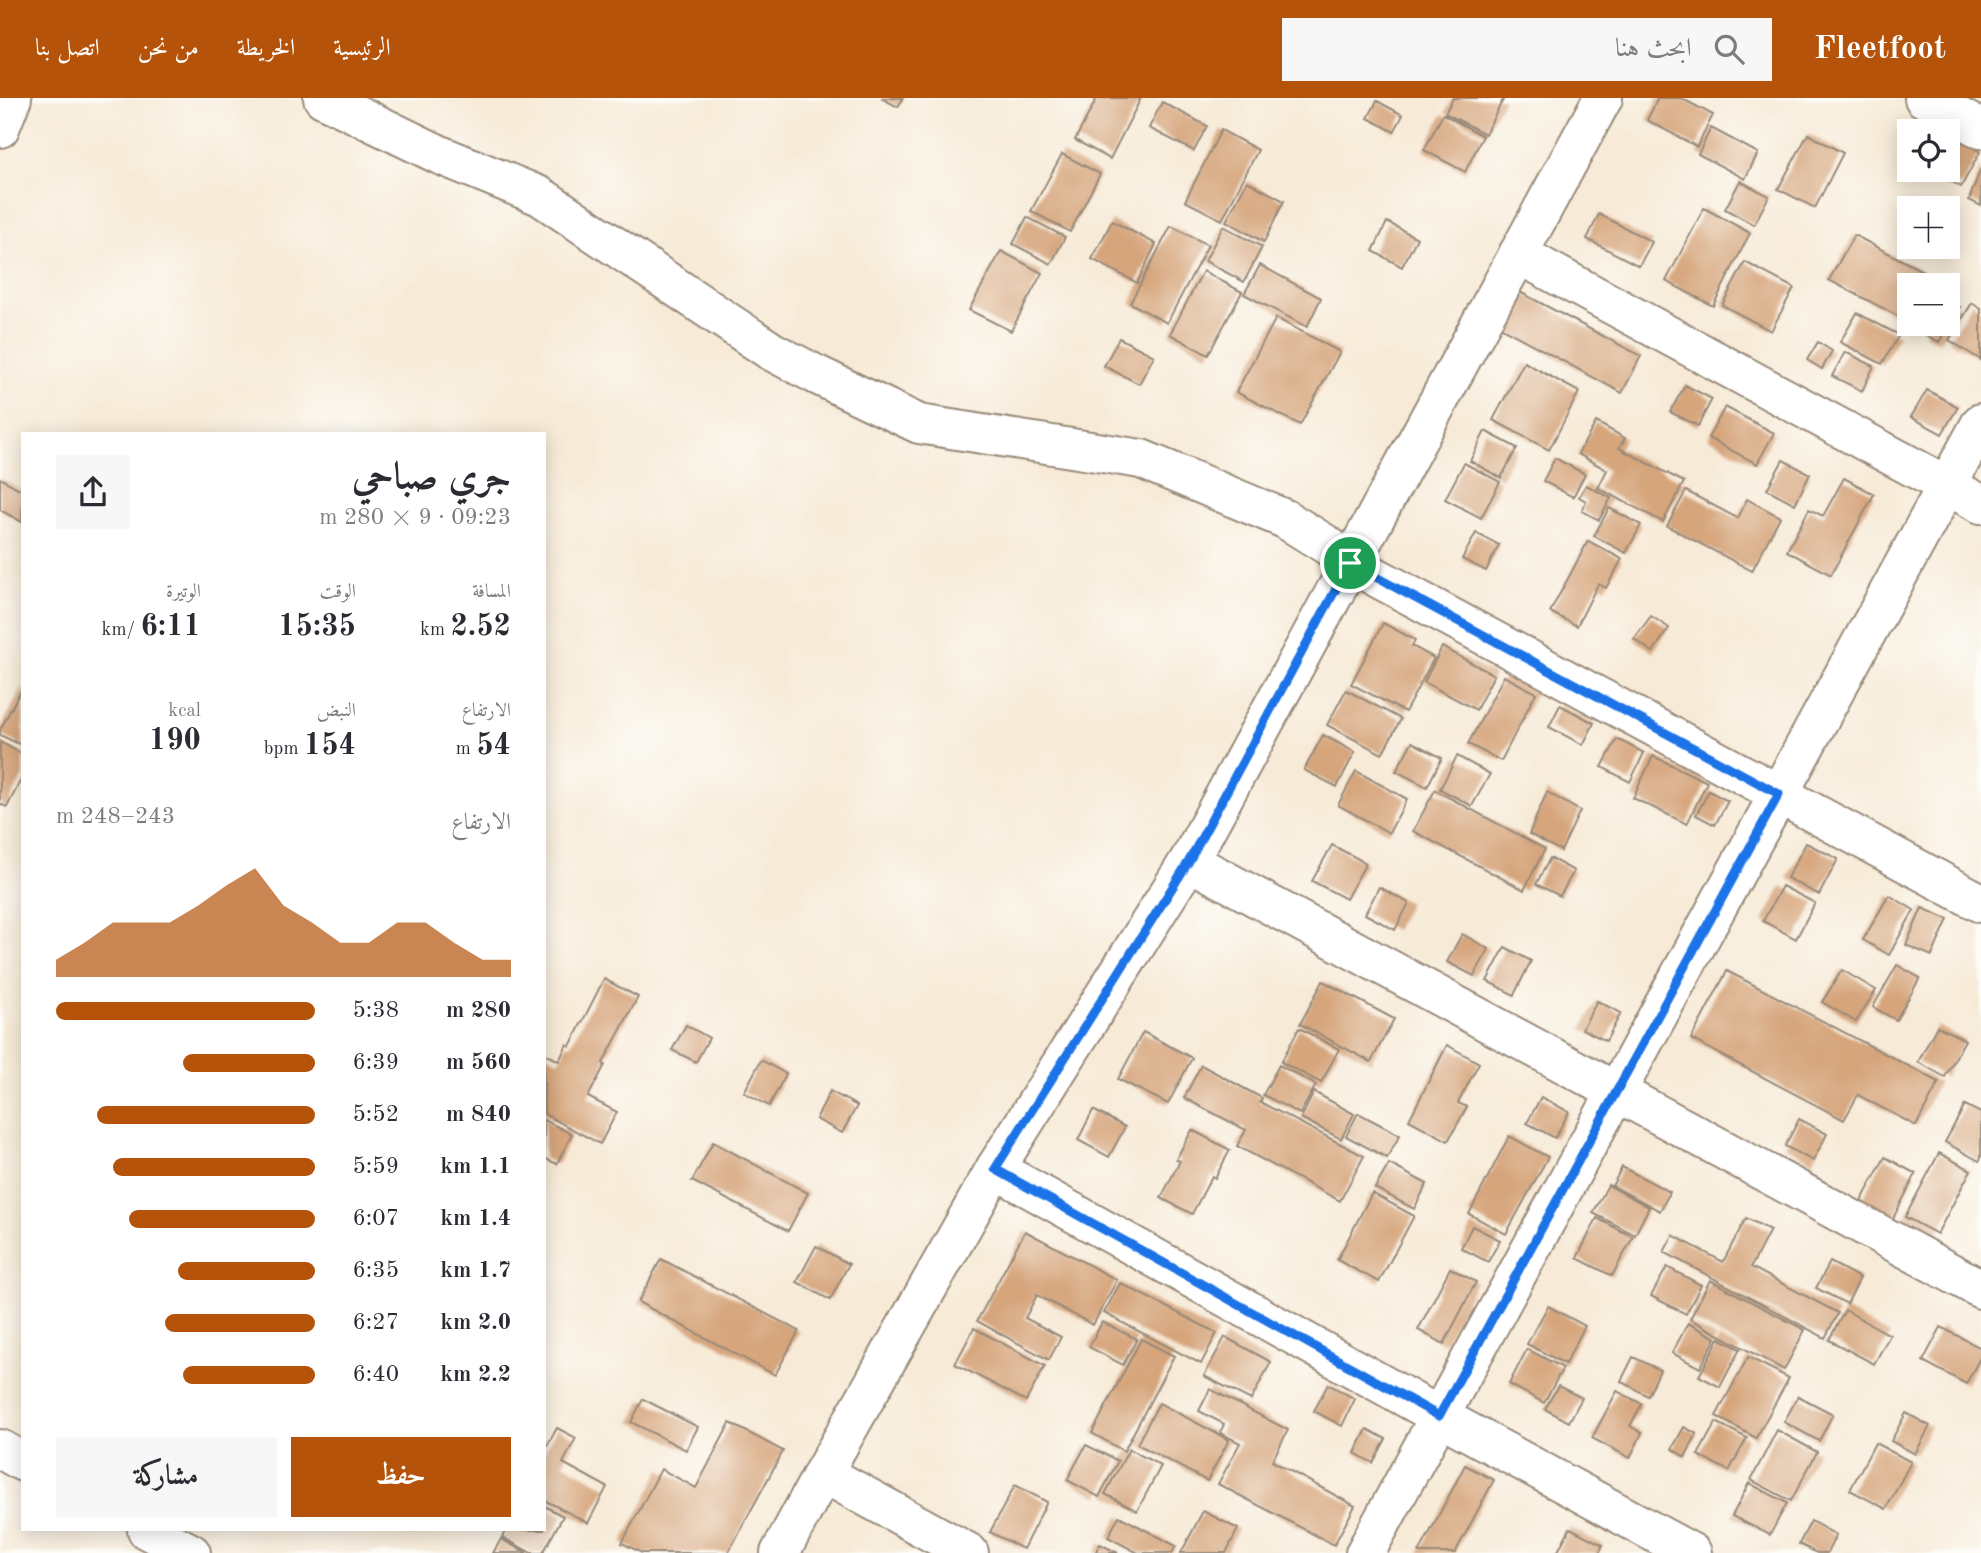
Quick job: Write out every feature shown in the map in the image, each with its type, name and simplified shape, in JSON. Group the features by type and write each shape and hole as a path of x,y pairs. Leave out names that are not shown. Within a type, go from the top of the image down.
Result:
{"street":[{"path":"0,128 12,98"},
{"path":"323,98 440,155 540,195 771,351 919,424 1141,459 1285,519 1350,563 1981,904"},
{"path":"780,1553 995,1169 1189,861 1603,98"},
{"path":"1924,98 1981,129"},
{"path":"1518,254 1981,504"},
{"path":"1365,1553 1981,423"},
{"path":"1189,861 1981,1289"},
{"path":"995,1169 1692,1553"},
{"path":"0,1449 21,1461"},
{"path":"823,1473 969,1553"},
{"path":"149,1531 191,1553"}],"building":[{"path":"881,98 903,98 898,107"},
{"path":"1097,98 1141,98 1110,159 1075,140"},
{"path":"1453,98 1504,98 1485,134 1445,113"},
{"path":"1658,98 1681,98 1713,115 1697,147 1647,120"},
{"path":"1377,101 1403,115 1394,132 1368,118"},
{"path":"1162,102 1207,126 1194,151 1149,128"},
{"path":"1443,114 1483,136 1465,172 1424,150"},
{"path":"1711,128 1758,153 1745,179 1698,154"},
{"path":"1221,130 1258,150 1222,220 1185,201"},
{"path":"1808,134 1843,153 1815,208 1778,189"},
{"path":"1960,141 1980,152 1961,187 1952,182 1960,182"},
{"path":"1062,154 1100,174 1070,232 1031,211"},
{"path":"1981,168 1981,206 1969,200"},
{"path":"1247,181 1284,201 1264,242 1226,221"},
{"path":"1740,181 1769,196 1754,225 1725,209"},
{"path":"1704,208 1750,233 1713,306 1666,281"},
{"path":"1599,214 1652,242 1639,266 1587,239"},
{"path":"1027,217 1065,237 1051,264 1013,244"},
{"path":"1112,221 1156,244 1137,283 1092,259"},
{"path":"1387,222 1417,238 1402,267 1373,251"},
{"path":"1171,226 1208,245 1167,323 1130,303"},
{"path":"1223,226 1262,247 1244,282 1205,261"},
{"path":"1854,235 1926,273 1897,273 1897,316 1829,280"},
{"path":"1001,251 1042,273 1011,331 969,310"},
{"path":"1745,262 1794,288 1771,331 1722,305"},
{"path":"1260,265 1321,298 1307,327 1244,294"},
{"path":"1203,271 1242,292 1208,355 1170,334"},
{"path":"1516,290 1641,356 1622,393 1498,326"},
{"path":"1972,303 1981,309 1981,360 1949,340 1951,336 1960,336 1960,322"},
{"path":"1857,313 1898,336 1882,364 1840,342"},
{"path":"1276,318 1340,352 1300,425 1236,392"},
{"path":"1928,336 1943,336 1939,342"},
{"path":"1119,338 1154,356 1139,384 1104,366"},
{"path":"1818,342 1832,351 1822,369 1807,360"},
{"path":"1845,352 1874,366 1862,391 1832,376"},
{"path":"1524,362 1579,392 1549,450 1493,420"},
{"path":"1685,385 1712,399 1698,426 1670,412"},
{"path":"1927,390 1958,407 1942,434 1911,417"},
{"path":"1725,407 1774,433 1757,464 1708,438"},
{"path":"1596,422 1625,438 1619,448 1684,482 1663,522 1598,488 1607,470 1578,454"},
{"path":"1485,431 1517,448 1501,478 1470,461"},
{"path":"1555,458 1585,474 1573,497 1543,481"},
{"path":"1783,460 1810,474 1795,504 1767,489"},
{"path":"1464,463 1500,482 1481,518 1445,499"},
{"path":"0,478 21,490 21,521 0,510"},
{"path":"1844,478 1874,494 1831,575 1787,551 1809,509 1823,516"},
{"path":"1586,485 1611,498 1599,520 1582,511 1586,501 1579,497"},
{"path":"1686,491 1737,518 1747,499 1780,517 1752,571 1667,526"},
{"path":"1609,508 1641,525 1626,553 1594,536"},
{"path":"1476,533 1499,545 1486,571 1462,559"},
{"path":"1588,541 1622,559 1606,588 1598,584 1577,626 1550,612"},
{"path":"1651,616 1669,628 1653,652 1634,639"},
{"path":"1383,623 1415,640 1412,646 1434,658 1405,712 1351,684"},
{"path":"1442,647 1494,675 1476,710 1424,682"},
{"path":"1504,676 1536,693 1501,761 1468,744"},
{"path":"21,690 21,745 0,735 0,730"},
{"path":"1346,690 1401,719 1382,754 1327,725"},
{"path":"1560,705 1594,723 1583,745 1549,727"},
{"path":"1323,735 1355,752 1337,787 1304,770"},
{"path":"1617,739 1644,753 1630,782 1602,767"},
{"path":"0,742 21,753 21,780 7,807 0,804"},
{"path":"1412,742 1442,758 1427,787 1396,771"},
{"path":"1457,756 1490,774 1472,806 1440,789"},
{"path":"1653,756 1707,782 1687,824 1633,798"},
{"path":"1356,771 1407,799 1389,833 1338,805"},
{"path":"1435,790 1545,849 1524,890 1413,831"},
{"path":"1709,791 1728,801 1715,825 1696,815"},
{"path":"1547,792 1580,811 1561,851 1529,834"},
{"path":"1806,843 1838,859 1819,895 1787,878"},
{"path":"1332,845 1366,863 1346,899 1312,881"},
{"path":"1550,858 1574,871 1560,896 1536,884"},
{"path":"1782,886 1815,903 1796,939 1763,921"},
{"path":"1379,887 1409,903 1395,930 1365,914"},
{"path":"1889,895 1914,910 1889,955 1863,940"},
{"path":"1922,908 1948,919 1932,956 1906,945"},
{"path":"1462,934 1489,949 1474,976 1447,962"},
{"path":"1505,947 1531,961 1514,995 1487,981"},
{"path":"1897,965 1920,978 1896,1020 1873,1007"},
{"path":"1842,970 1876,990 1856,1022 1822,1002"},
{"path":"1727,971 1939,1082 1916,1126 1858,1095 1844,1120 1691,1039"},
{"path":"604,979 638,997 588,1097 617,1112 600,1144 546,1115 546,1054 559,1061 567,1044 570,1046"},
{"path":"1323,981 1394,1019 1371,1062 1300,1024"},
{"path":"1597,1001 1621,1013 1606,1041 1582,1029"},
{"path":"686,1025 709,1038 696,1062 672,1050"},
{"path":"1937,1026 1965,1040 1945,1077 1918,1062"},
{"path":"1299,1028 1339,1049 1321,1083 1281,1062"},
{"path":"1143,1032 1192,1058 1168,1104 1118,1079"},
{"path":"1447,1045 1479,1063 1458,1103 1467,1107 1448,1141 1409,1120"},
{"path":"761,1060 786,1074 769,1106 744,1092"},
{"path":"1201,1065 1262,1098 1260,1102 1364,1156 1340,1201 1237,1146 1246,1130 1184,1098"},
{"path":"1279,1065 1316,1085 1300,1114 1263,1095"},
{"path":"830,1091 857,1106 842,1133 816,1119"},
{"path":"1314,1092 1354,1114 1341,1139 1301,1118"},
{"path":"1541,1097 1569,1112 1555,1138 1527,1123"},
{"path":"1965,1105 1981,1113 1979,1161 1945,1142"},
{"path":"1093,1110 1125,1127 1109,1157 1078,1140"},
{"path":"1358,1113 1400,1135 1387,1158 1346,1136"},
{"path":"1799,1119 1827,1134 1813,1161 1785,1146"},
{"path":"546,1121 572,1134 557,1164 546,1159"},
{"path":"1192,1130 1230,1150 1215,1178 1212,1176 1192,1214 1161,1198 1180,1161 1176,1159"},
{"path":"1509,1136 1548,1157 1506,1234 1469,1214"},
{"path":"713,1142 808,1193 788,1231 692,1181"},
{"path":"1939,1153 1971,1170 1937,1234 1905,1217"},
{"path":"1885,1157 1916,1174 1889,1226 1857,1209"},
{"path":"1389,1164 1427,1184 1414,1209 1375,1188"},
{"path":"1622,1167 1670,1192 1660,1211 1612,1186"},
{"path":"1608,1185 1649,1207 1635,1235 1593,1213"},
{"path":"1372,1193 1414,1216 1379,1282 1337,1260"},
{"path":"1597,1218 1633,1237 1612,1276 1577,1258"},
{"path":"1746,1218 1770,1230 1751,1267 1838,1313 1825,1338 1664,1252 1673,1235 1723,1262"},
{"path":"1472,1226 1500,1240 1488,1262 1461,1248"},
{"path":"1025,1231 1117,1280 1093,1325 1037,1295 1025,1318 1061,1337 1049,1360 977,1321"},
{"path":"816,1246 849,1264 830,1300 797,1282"},
{"path":"661,1259 799,1331 775,1375 638,1302"},
{"path":"1830,1262 1860,1278 1847,1304 1816,1288"},
{"path":"1667,1267 1701,1285 1686,1314 1651,1296"},
{"path":"1450,1268 1476,1282 1444,1344 1418,1330"},
{"path":"1710,1280 1805,1330 1784,1370 1690,1319"},
{"path":"1120,1283 1217,1333 1201,1364 1104,1313"},
{"path":"1548,1306 1585,1326 1565,1364 1527,1344"},
{"path":"1845,1310 1890,1335 1874,1364 1829,1340"},
{"path":"1102,1322 1137,1339 1123,1365 1089,1347"},
{"path":"1688,1323 1716,1338 1700,1368 1672,1353"},
{"path":"1941,1327 1981,1348 1981,1356 1966,1384 1923,1361"},
{"path":"974,1328 1045,1366 1026,1401 955,1364"},
{"path":"1225,1337 1271,1362 1251,1400 1204,1376"},
{"path":"1719,1338 1740,1349 1720,1387 1699,1376"},
{"path":"1141,1339 1174,1356 1124,1451 1092,1433"},
{"path":"1527,1349 1563,1368 1544,1403 1509,1384"},
{"path":"1633,1357 1660,1370 1648,1396 1621,1381"},
{"path":"1748,1357 1789,1378 1756,1438 1716,1416"},
{"path":"1328,1384 1355,1399 1342,1426 1314,1411"},
{"path":"1558,1386 1582,1398 1569,1422 1545,1409"},
{"path":"1210,1389 1288,1430 1272,1461 1355,1506 1334,1545 1218,1484 1240,1443 1220,1433 1224,1424 1199,1411"},
{"path":"1617,1391 1642,1404 1630,1426 1642,1433 1630,1458 1592,1438"},
{"path":"1798,1396 1833,1414 1819,1441 1784,1422"},
{"path":"643,1399 698,1427 686,1450 631,1422"},
{"path":"1159,1403 1229,1440 1207,1481 1137,1444"},
{"path":"1906,1413 1930,1426 1915,1454 1891,1441"},
{"path":"1716,1422 1747,1438 1729,1471 1698,1455"},
{"path":"730,1423 783,1451 728,1553 642,1553 622,1543 661,1469 696,1488"},
{"path":"1684,1427 1697,1434 1685,1457 1672,1449"},
{"path":"557,1428 576,1438 563,1463 607,1487 588,1523 546,1501 546,1447"},
{"path":"1367,1429 1386,1439 1373,1463 1355,1453"},
{"path":"1777,1430 1817,1452 1791,1501 1751,1480"},
{"path":"1875,1443 1911,1462 1886,1509 1850,1490"},
{"path":"1086,1445 1118,1461 1099,1497 1067,1480"},
{"path":"1129,1449 1161,1466 1137,1511 1105,1494"},
{"path":"1465,1465 1494,1480 1455,1553 1419,1553"},
{"path":"1749,1483 1787,1503 1770,1535 1732,1516"},
{"path":"1015,1485 1047,1502 1023,1549 990,1532"},
{"path":"546,1507 563,1516 543,1553 531,1553 502,1537 505,1531 546,1531"},
{"path":"1203,1511 1238,1529 1226,1553 1181,1553"},
{"path":"1119,1516 1176,1546 1172,1553 1138,1553 1108,1537"},
{"path":"1811,1521 1836,1535 1827,1553 1817,1553 1799,1544"},
{"path":"1570,1528 1603,1545 1599,1553 1557,1553"},
{"path":"501,1539 527,1553 493,1553"},
{"path":"1100,1544 1118,1553 1095,1553"}],"route":[{"path":"1350,563 1779,794 1439,1416 995,1169 1189,861 1350,563"}]}
